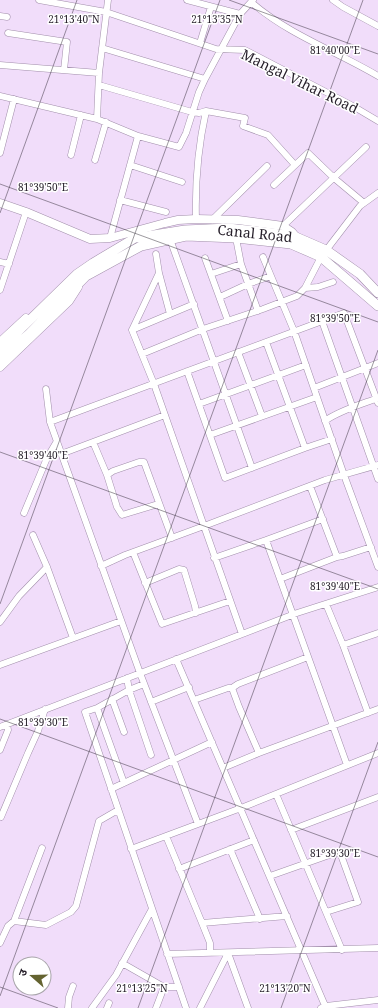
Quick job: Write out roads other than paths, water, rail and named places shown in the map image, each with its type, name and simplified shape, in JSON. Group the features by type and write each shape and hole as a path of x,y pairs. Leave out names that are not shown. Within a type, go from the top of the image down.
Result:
{"main road":[{"name":"Canal Road","path":"80,277 93,263 136,238 185,230 228,228 273,232 296,237 360,274 378,293"},
{"name":"Canal Road","path":"80,277 86,276 141,246 186,236 236,238 291,244 324,253 378,306"},
{"path":"0,359 28,334 80,277"},
{"path":"0,349 64,293"}],"street":[{"name":"Mangal Vihar Road","path":"39,0 106,12 216,49 244,50 351,105 378,121"},
{"path":"97,119 99,73 108,0"},
{"path":"189,0 240,14"},
{"path":"333,0 378,26"},
{"path":"0,96 97,119 138,136 179,147 186,133 199,92 220,49 240,14 252,1 267,15 296,33 378,76"},
{"path":"200,43 210,10"},
{"path":"0,16 7,17"},
{"path":"8,34 67,42 64,70"},
{"path":"102,48 205,79"},
{"path":"0,64 99,73"},
{"path":"99,85 192,112 199,113 206,111 245,118 243,126 268,135 295,165"},
{"path":"0,153 14,99"},
{"path":"196,219 195,191 200,136 206,111"},
{"path":"71,155 81,115"},
{"path":"95,160 106,122"},
{"path":"110,238 138,136"},
{"path":"283,226 366,147"},
{"path":"274,185 308,153 334,178 364,203"},
{"path":"130,165 182,182"},
{"path":"212,220 267,166"},
{"path":"142,354 203,329 258,311 297,296 305,288 324,253 360,206 378,193"},
{"path":"120,200 166,212"},
{"path":"0,203 26,212 90,239 110,238 178,220 196,219 251,222 283,226 292,232 296,237"},
{"path":"0,290 26,212"},
{"path":"236,238 241,264 258,311"},
{"path":"170,239 252,468"},
{"path":"156,254 159,273 170,314"},
{"path":"263,257 294,331 378,567"},
{"path":"205,258 228,321"},
{"path":"0,262 9,264"},
{"path":"211,274 241,264"},
{"path":"159,273 132,330 154,384 242,634"},
{"path":"220,297 248,284 271,276"},
{"path":"0,342 60,286 80,277"},
{"path":"0,367 70,301 80,277"},
{"path":"305,288 318,287 333,282"},
{"path":"132,330 194,304"},
{"path":"50,422 344,313 377,400 332,415 325,421"},
{"path":"322,321 353,408 376,466 378,479"},
{"path":"266,342 305,448"},
{"path":"238,352 262,416"},
{"path":"314,388 378,363"},
{"path":"199,404 306,365"},
{"path":"187,371 225,478 305,448 332,440"},
{"path":"46,389 50,422 61,454 172,760 198,824"},
{"path":"210,435 317,398"},
{"path":"61,454 165,416"},
{"path":"24,513 46,458 57,441"},
{"path":"93,442 117,507 122,515 158,504"},
{"path":"106,475 140,462 144,462 158,504 172,538"},
{"path":"101,566 133,552 325,480 376,466"},
{"path":"310,486 337,557"},
{"path":"214,558 323,519"},
{"path":"33,535 73,638"},
{"path":"266,540 347,765"},
{"path":"280,579 337,557 371,547"},
{"path":"133,552 162,624 230,601"},
{"path":"0,622 19,596 46,567"},
{"path":"145,583 179,569 184,570 196,606 196,613"},
{"path":"0,726 292,615 378,587"},
{"path":"326,604 368,713"},
{"path":"0,665 121,621"},
{"path":"343,645 378,633"},
{"path":"194,700 228,688 232,688 238,684 308,657"},
{"path":"176,659 302,951 324,1007 378,1000"},
{"path":"127,678 129,690 151,755"},
{"path":"144,684 129,690 97,708 85,712 186,1008"},
{"path":"151,702 189,687"},
{"path":"232,688 259,753"},
{"path":"112,699 124,732"},
{"path":"97,708 124,783"},
{"path":"1,817 38,730 45,709"},
{"path":"223,768 259,753 378,709"},
{"path":"0,750 8,730 7,724"},
{"path":"111,789 212,742"},
{"path":"132,849 241,808 378,753"},
{"path":"276,794 342,950"},
{"path":"291,830 378,797"},
{"path":"14,921 46,925 71,912 76,906 99,821 118,810"},
{"path":"166,836 210,943 210,953"},
{"path":"179,869 254,840"},
{"path":"0,943 8,926 14,921 42,848"},
{"path":"230,849 260,919"},
{"path":"270,876 305,862 338,852 341,855 358,902 326,912"},
{"path":"92,1008 112,981 152,908"},
{"path":"202,923 287,916"},
{"path":"167,954 378,948"},
{"path":"200,1008 228,953"},
{"path":"228,953 248,1008"},
{"path":"122,964 164,987 179,987"},
{"path":"68,1008 69,997 73,986"},
{"path":"156,1008 164,987"}]}
